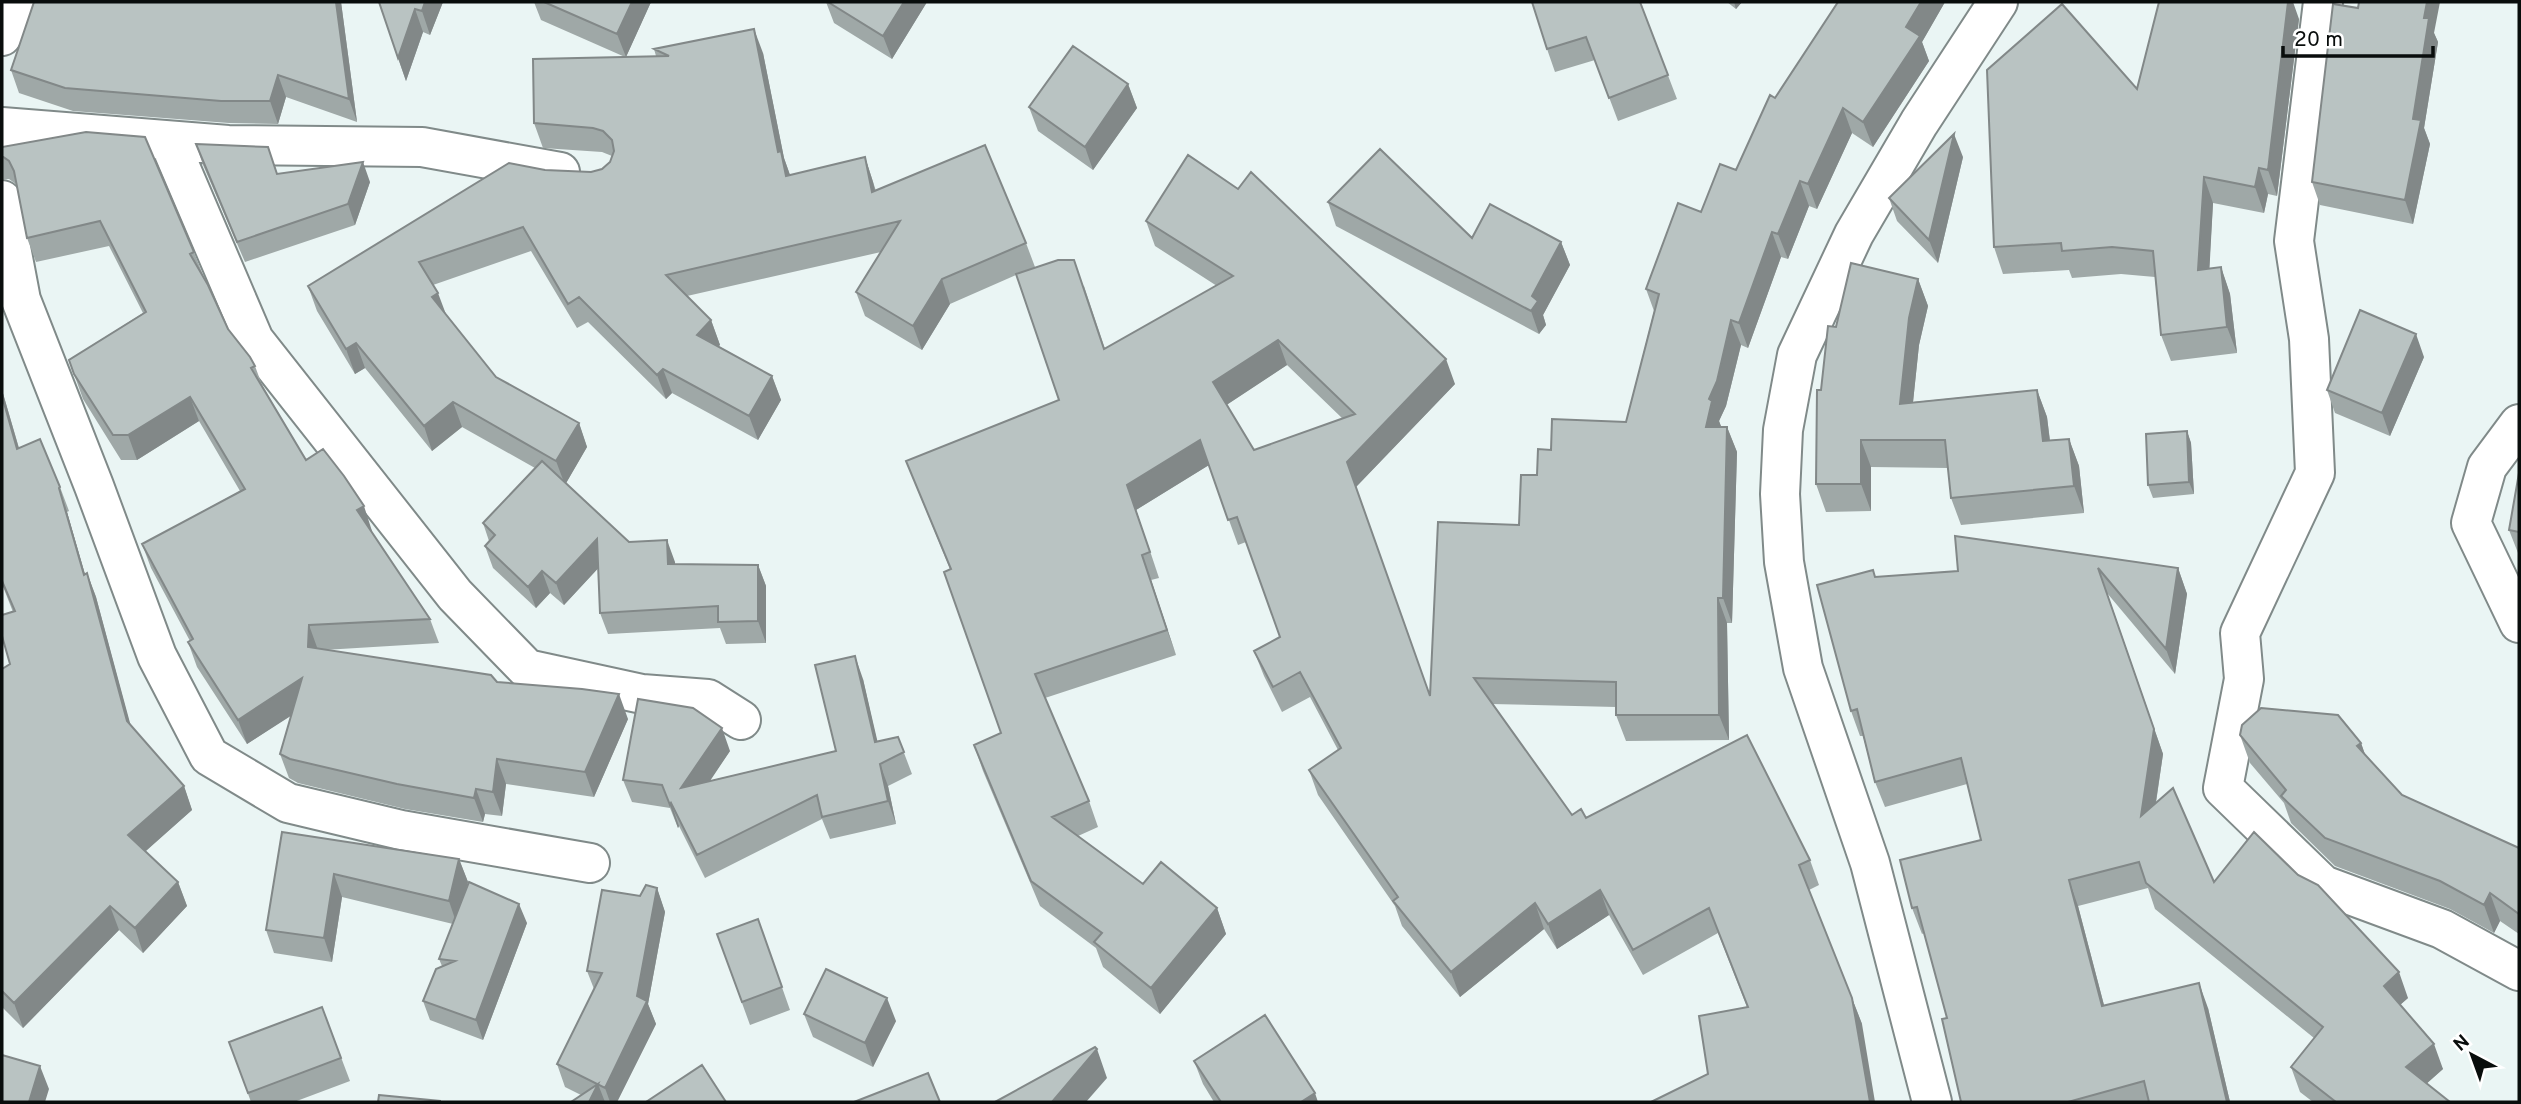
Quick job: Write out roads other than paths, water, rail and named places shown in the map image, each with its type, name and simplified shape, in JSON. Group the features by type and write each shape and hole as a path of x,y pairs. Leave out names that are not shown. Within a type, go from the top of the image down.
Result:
{"street":[{"path":"2,36 23,2"},
{"path":"1932,1102 1870,863 1803,668 1784,562 1780,494 1783,430 1797,355 1854,234 1919,123 1998,2"},
{"path":"2323,2 2294,241 2309,339 2315,473 2240,633 2244,678 2223,788 2323,885 2442,929 2519,971"},
{"path":"2,127 228,145 422,147 555,172 590,174"},
{"path":"169,141 254,340 455,595 527,669 642,694 708,699 741,720"},
{"path":"2,200 21,300 94,485 157,656 209,756 288,803 401,830 590,863"},
{"path":"2519,424 2487,467 2471,523 2519,623"}]}
